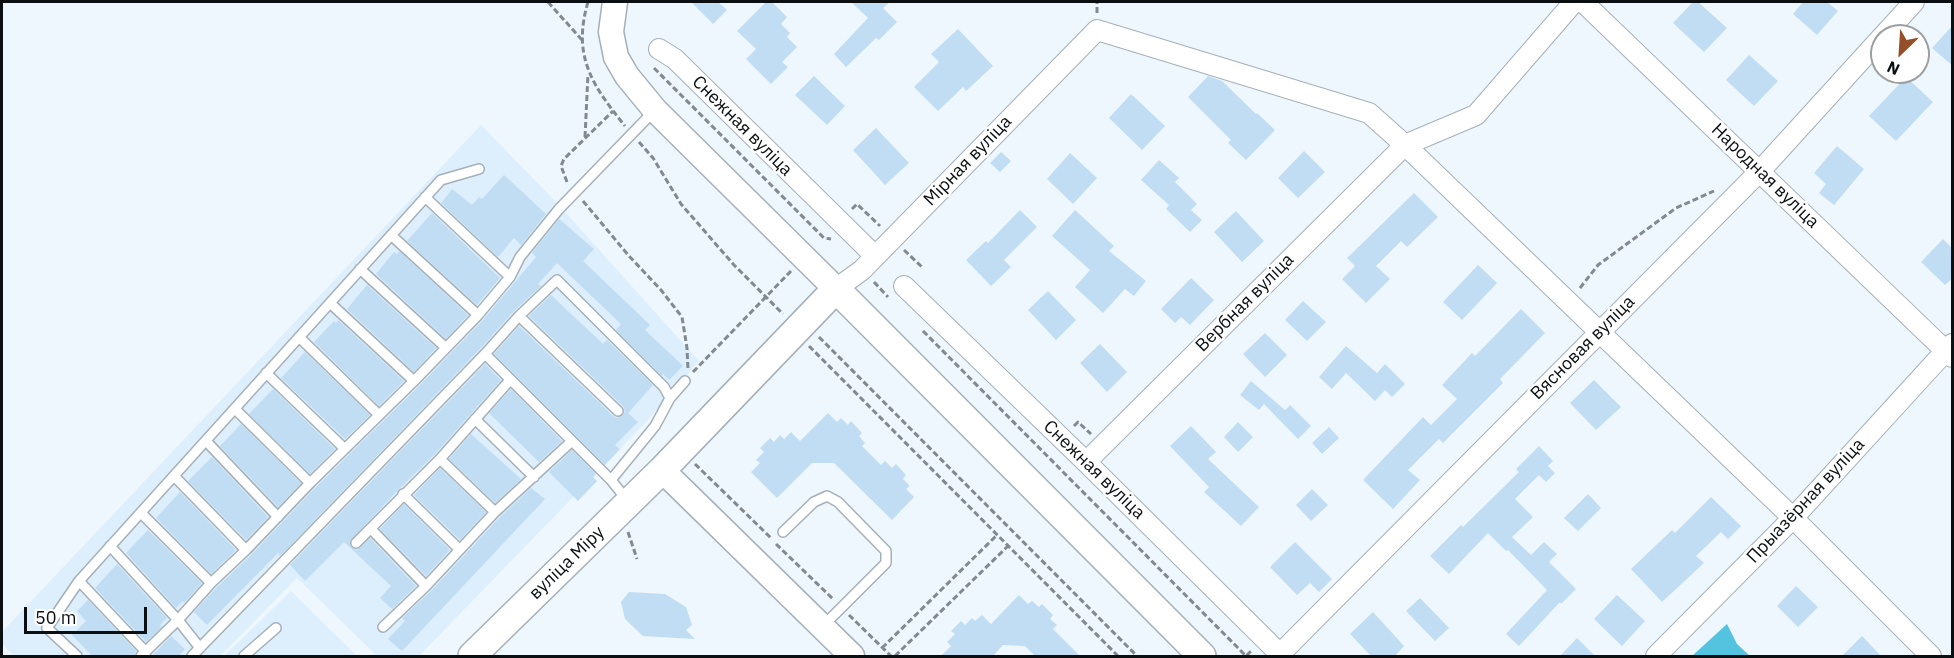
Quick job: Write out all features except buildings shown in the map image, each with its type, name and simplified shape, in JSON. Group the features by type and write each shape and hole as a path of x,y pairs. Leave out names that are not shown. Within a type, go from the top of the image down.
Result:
{"main road":[{"name":"вуліца Міру","path":"472,657 662,470 836,289"},
{"path":"836,289 1202,657"}],"street":[{"path":"615,2 611,32 615,57 627,76 655,110 836,289"},
{"path":"1574,2 1476,115 1405,144 1793,518 1931,657"},
{"name":"Народная вуліца","path":"1583,2 1950,351"},
{"name":"Вясновая вуліца","path":"1893,24 1914,2"},
{"name":"Мірная вуліца","path":"836,289 868,263 1096,30 1369,112 1405,144"},
{"name":"Снежная вуліца","path":"659,49 675,59 840,222 868,263"},
{"name":"Вясновая вуліца","path":"1281,655 1598,332 1760,171 1870,49"},
{"name":"Вербная вуліца","path":"1086,462 1405,144"},
{"name":"Снежная вуліца","path":"897,292 1086,462 1281,655"},
{"name":"Прыазёрная вуліца","path":"1656,657 1793,518 1950,351"},
{"path":"662,470 852,657"}],"lane":[{"path":"79,581 144,654 211,583 478,315 510,277 520,257 576,192 655,110"},
{"path":"77,657 47,628 79,581 441,180 478,169"},
{"path":"425,197 510,277"},
{"path":"391,235 478,315"},
{"path":"360,269 445,347"},
{"path":"192,657 556,280 664,387 670,398"},
{"path":"330,303 414,381"},
{"path":"519,316 618,411"},
{"path":"299,337 379,415"},
{"path":"485,354 611,480 629,502"},
{"path":"266,373 345,449"},
{"path":"356,543 440,459 510,380"},
{"path":"611,480 655,426 670,398 685,381"},
{"path":"235,408 310,483"},
{"path":"475,419 534,477"},
{"path":"206,441 278,517"},
{"path":"383,627 426,586 495,512 572,441"},
{"path":"440,459 495,512"},
{"path":"174,476 246,550"},
{"path":"404,494 459,549"},
{"path":"783,532 814,502 827,496 838,502 886,551 886,563 822,627"},
{"path":"141,513 211,583"},
{"path":"371,529 426,586"},
{"path":"110,546 178,620 200,648"},
{"path":"244,657 276,628"}],"path":[{"path":"548,2 582,40"},
{"path":"585,138 588,72 582,40 584,15 588,2"},
{"path":"588,72 613,111 653,158 681,204 734,265 798,329"},
{"path":"613,111 564,159 561,166 565,181 682,317 688,368 685,381"},
{"path":"1569,303 1598,265 1676,208 1718,189"},
{"path":"685,381 857,204 887,233"},
{"path":"824,238 830,238 838,246"},
{"path":"898,243 922,267"},
{"path":"868,263 897,292"},
{"path":"915,324 1246,657"},
{"path":"1118,657 808,346 818,336 1137,657"},
{"path":"681,450 893,657 1008,546"},
{"path":"882,648 998,535"}],"shaded area":[{"path":"481,125 559,205 699,361 645,423 419,656 377,656 297,578 220,656 14,656 2,644 2,632"},
{"path":"291,591 357,656 224,656"}],"water":[{"path":"1727,624 1737,644 1750,656 1692,656"}]}
